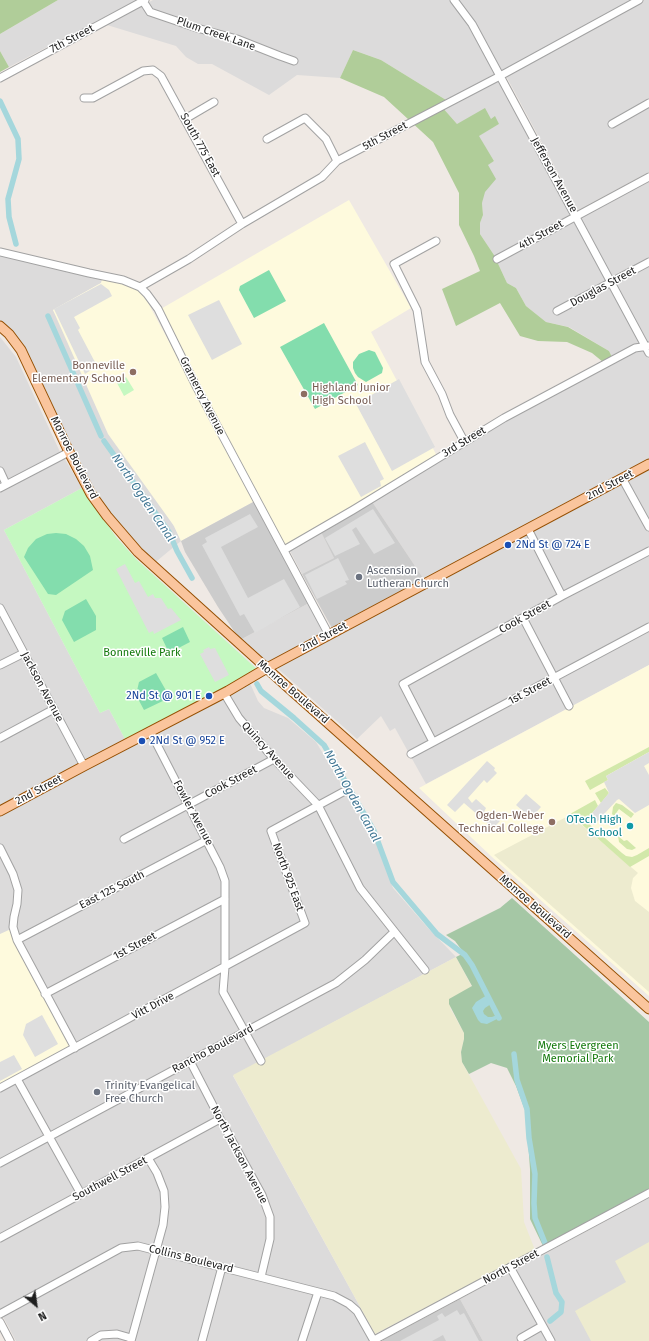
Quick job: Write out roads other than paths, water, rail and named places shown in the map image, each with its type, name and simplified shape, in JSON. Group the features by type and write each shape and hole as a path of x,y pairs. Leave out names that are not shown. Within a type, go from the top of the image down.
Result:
{"main road":[{"name":"Monroe Boulevard","path":"0,326 9,334 21,350 69,452 94,498 116,528 138,552 649,1009"},
{"name":"2nd Street","path":"0,811 224,693 267,668 649,464"}],"street":[{"name":"Jefferson Avenue","path":"454,0 472,24 648,349"},
{"name":"5th Street","path":"140,286 189,259 242,224 322,177 337,161 500,76 639,0"},
{"name":"Plum Creek Lane","path":"144,1 150,12 197,28 237,39 294,61"},
{"name":"7th Street","path":"0,78 144,1"},
{"name":"South 775 East","path":"84,98 92,98 143,71 153,70 161,76 242,224"},
{"path":"185,119 214,102"},
{"path":"612,124 649,103"},
{"path":"267,139 305,118 326,139 337,161"},
{"name":"4th Street","path":"497,259 649,177"},
{"path":"436,241 394,264 417,310 425,362 442,394 450,416 464,441"},
{"path":"0,252 89,273 109,276 140,286"},
{"name":"Douglas Street","path":"557,311 649,262"},
{"name":"Gramercy Avenue","path":"140,286 158,309 197,388 329,635"},
{"name":"3rd Street","path":"284,550 504,418 635,348 648,349"},
{"path":"0,470 3,486 69,452"},
{"path":"622,478 649,527"},
{"path":"528,529 562,596"},
{"name":"Cook Street","path":"433,742 403,684 562,596 649,551"},
{"name":"Jackson Avenue","path":"0,608 84,766"},
{"path":"523,618 554,679 570,706"},
{"name":"1st Street","path":"411,754 649,627"},
{"path":"0,665 24,653"},
{"name":"Quincy Avenue","path":"224,693 238,718 318,805 360,888 424,970"},
{"path":"0,738 54,709"},
{"name":"Fowler Avenue","path":"150,731 207,840 225,881 225,967 223,992 261,1061"},
{"name":"Cook Street","path":"124,839 274,758"},
{"path":"318,805 343,792"},
{"name":"North 925 East","path":"305,923 271,831 318,805"},
{"name":"East 125 South","path":"16,940 207,840"},
{"path":"0,848 13,874 18,890 13,927 16,940 75,1048"},
{"name":"1st Street","path":"45,994 225,899"},
{"name":"Vitt Drive","path":"0,1088 305,923"},
{"name":"Rancho Boulevard","path":"0,1163 336,983 365,960 394,932"},
{"name":"North Jackson Avenue","path":"190,1061 262,1195 270,1217 270,1239 261,1277"},
{"path":"17,1079 81,1194"},
{"name":"Southwell Street","path":"0,1238 220,1119"},
{"path":"91,1341 101,1335 117,1334 131,1339 163,1225 165,1207 164,1191 158,1173 148,1158"},
{"name":"North Street","path":"374,1340 649,1193"},
{"name":"Collins Boulevard","path":"0,1314 122,1248 138,1246 334,1296 350,1304 357,1311 374,1340"},
{"path":"202,1341 222,1267"},
{"path":"510,1267 551,1341"},
{"path":"302,1341 318,1292"},
{"path":"0,1322 10,1341"},
{"path":"521,1338 542,1326"}],"water":[{"path":"487,995 491,1004 485,1008 483,1011 484,1014 488,1017 497,1015 499,1018 487,1024 481,1023 478,1020 472,1008 476,1002"}],"waterway":[{"name":"North Ogden Canal","path":"0,101 18,139 19,159 8,199 9,217 16,244"},
{"name":"North Ogden Canal","path":"48,316 101,436"},
{"name":"North Ogden Canal","path":"104,441 169,532 177,551 192,578"},
{"name":"North Ogden Canal","path":"257,684 261,691 324,745 374,831 393,882 437,934 465,955 472,965 499,1018"},
{"name":"North Ogden Canal","path":"514,1054 517,1080 527,1109 529,1138 535,1174 535,1218 545,1243"},
{"name":"North Ogden Canal","path":"547,1257 556,1293 562,1302 561,1312 550,1321"}],"place":[{"name":"Bonneville Elementary School","path":"133,372"},
{"name":"Highland Junior High School","path":"304,394"},
{"name":"2Nd St @ 724 E","path":"508,545"},
{"name":"Ascension Lutheran Church","path":"359,577"},
{"name":"2Nd St @ 901 E","path":"209,696"},
{"name":"2Nd St @ 952 E","path":"142,741"},
{"name":"Ogden-Weber Technical College","path":"552,822"},
{"name":"OTech High School","path":"630,826"},
{"name":"Trinity Evangelical Free Church","path":"97,1092"}],"park label":[{"name":"Bonneville Park","path":"142,653"},
{"name":"Myers Evergreen Memorial Park","path":"578,1052"}]}
